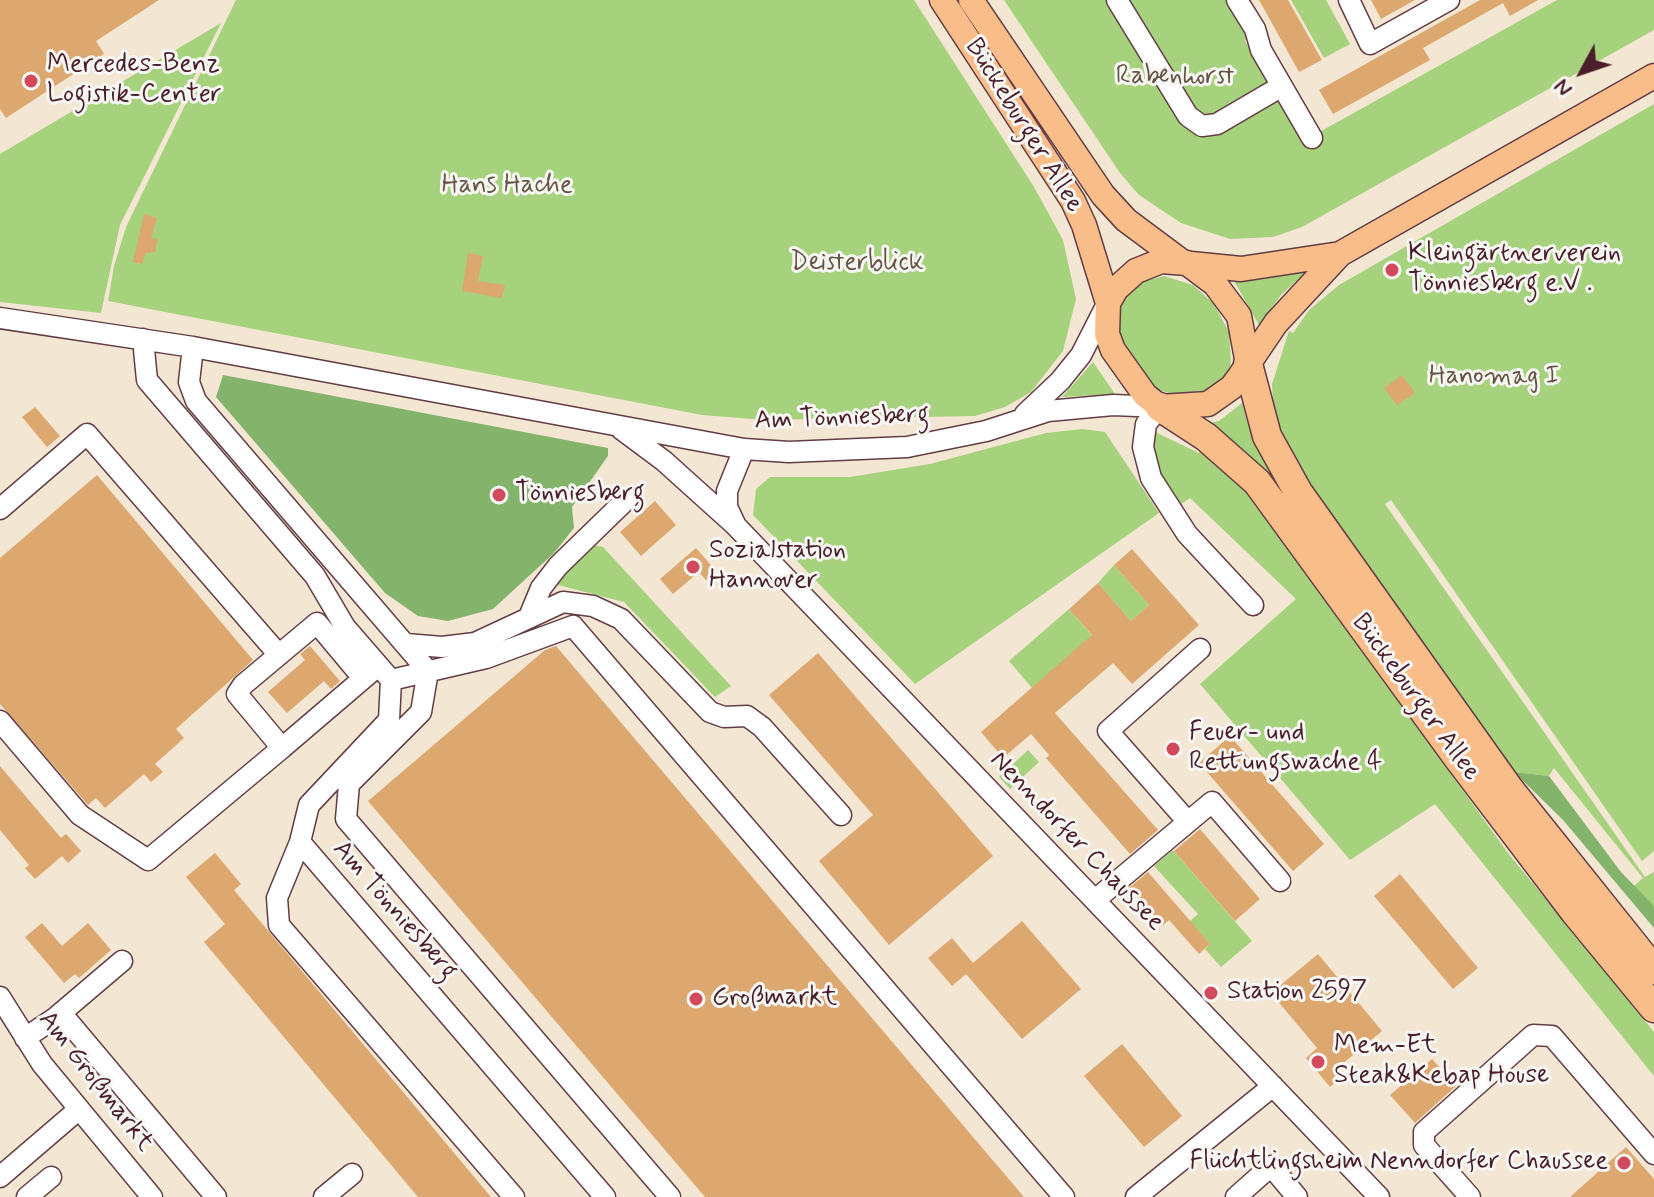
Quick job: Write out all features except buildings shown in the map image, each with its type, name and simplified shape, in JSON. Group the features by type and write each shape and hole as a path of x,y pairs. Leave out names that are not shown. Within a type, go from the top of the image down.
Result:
{"highway":[{"name":"Bückeburger Allee","path":"1248,364 1258,409 1286,472 1510,790 1654,970"},
{"name":"Bückeburger Allee","path":"1160,407 1206,437 1257,482 1485,793 1575,912 1654,1008"},
{"path":"1510,790 1570,839 1654,947"}],"main road":[{"name":"Bückeburger Allee","path":"942,0 1073,201 1084,225 1108,303"},
{"name":"Bückeburger Allee","path":"971,0 1103,195 1126,220 1184,262"},
{"path":"1340,254 1241,269 1161,261 1136,271 1116,289 1108,303 1107,334 1113,350 1137,386 1160,407 1208,404 1224,394 1276,323 1340,254 1654,76"},
{"path":"1184,262 1215,284 1239,316 1248,364"}],"street":[{"path":"1117,0 1188,116 1202,126 1217,124 1282,86"},
{"path":"1237,0 1255,29 1261,50 1312,138"},
{"path":"1349,0 1370,44 1449,0"},
{"name":"Am Tönniesberg","path":"1019,419 1051,390 1081,355 1108,303"},
{"name":"Am Tönniesberg","path":"0,318 193,347 744,449 789,452 907,447 986,431 1019,419 1078,407 1160,407"},
{"path":"143,339 147,380 315,576 378,675"},
{"path":"193,347 189,382 196,401 428,671"},
{"path":"1160,407 1146,424 1143,447 1151,478 1187,534 1253,605"},
{"name":"Nenndorfer Chaussee","path":"615,425 664,461 735,525 1379,1197"},
{"path":"0,509 87,434 279,655"},
{"path":"735,525 727,507 727,491 744,449"},
{"path":"529,617 541,588 558,566 628,498"},
{"path":"282,748 237,694 243,685 358,588"},
{"path":"406,644 442,647 475,643 563,602 593,606 621,619 710,712 724,717 747,716 762,727 841,815"},
{"path":"317,623 378,675"},
{"path":"0,721 80,815 148,860 282,748 378,675 428,671 486,658 573,626 1064,1197"},
{"path":"1188,822 1108,731 1200,649"},
{"name":"Am Tönniesberg","path":"428,671 421,712 349,784 346,819 670,1197"},
{"name":"Am Tönniesberg","path":"378,675 389,720 309,805 300,842 605,1197"},
{"path":"1095,900 1212,802 1280,881"},
{"path":"300,842 277,898 279,925 514,1197"},
{"path":"25,1038 61,1013 122,961"},
{"name":"Am Großmarkt","path":"0,997 25,1038 78,1110 152,1197"},
{"path":"61,1013 216,1197"},
{"path":"1470,1197 1424,1145 1424,1132 1533,1035 1552,1036 1654,1154"},
{"path":"1136,1197 1273,1086"},
{"path":"0,1177 78,1110"},
{"path":"1236,1197 1271,1166 1297,1197"},
{"path":"324,1197 352,1174"},
{"path":"27,1197 51,1177"}],"green space":[{"name":"Hans Hache","path":"236,0 914,0 1034,187 1063,240 1076,299 1063,351 1031,392 1005,407 975,416 765,420 702,415 108,301 114,266 126,227"},
{"name":"Rabenhorst","path":"1004,0 1227,0 1248,32 1245,41 1305,140 1557,0 1654,0 1654,30 1302,227 1273,237 1230,239 1181,223 1139,195 1120,173"},
{"path":"1291,0 1326,0 1350,44 1324,58"},
{"path":"221,23 120,225 101,313 0,302 0,154"},
{"name":"Hanomag I","path":"1654,104 1654,851 1642,861 1391,500 1385,504 1645,877 1654,872 1654,907 1634,886 1643,878 1554,768 1549,776 1514,772 1317,503 1284,442 1273,404 1272,384 1289,331 1293,333 1309,310 1339,285"},
{"path":"1310,268 1281,295 1259,325 1234,281"},
{"path":"1164,276 1193,285 1214,304 1229,332 1231,365 1222,379 1200,394 1181,397 1159,390 1146,380 1119,340 1118,311 1128,293 1141,282"},
{"path":"1093,362 1115,394 1062,397 1078,379"},
{"path":"223,375 608,448 608,456 572,507 574,528 554,553 493,609 448,621 418,616 385,593 216,397"},
{"path":"1242,403 1251,434 1282,493 1205,424 1219,421"},
{"path":"1082,429 1105,432 1159,513 915,684 753,515 756,489 770,477 850,477 930,464 1046,433"},
{"path":"1153,431 1199,453 1202,450 1247,491 1508,853 1654,1032 1654,1076 1435,804 1350,860 1200,684 1296,599 1190,498 1181,504 1161,475 1154,454"},
{"path":"594,545 603,547 731,686 715,697 624,602 558,585 567,571"},
{"path":"1114,565 1149,605 1131,621 1098,583"},
{"path":"1069,609 1103,648 1032,688 1009,661"},
{"path":"1028,750 1039,762 1010,789 999,777"},
{"path":"1514,772 1549,776 1621,872 1654,906 1654,928 1563,820"},
{"path":"1173,850 1252,941 1221,967 1205,949 1210,944 1194,926 1183,927 1198,914 1154,866"}],"place":[{"name":"Mercedes-Benz Logistik-Center","path":"31,81"},
{"name":"Kleingärtnerverein Tönniesberg e.V .","path":"1392,270"},
{"name":"Tönniesberg","path":"499,495"},
{"name":"Sozialstation Hannover","path":"693,567"},
{"name":"Feuer- und Rettungswache 4","path":"1173,749"},
{"name":"Station 2597","path":"1211,993"},
{"name":"Großmarkt","path":"696,999"},
{"name":"Mem-Et Steak&Kebap House","path":"1318,1062"},
{"name":"Flüchtlingsheim Nenndorfer Chaussee","path":"1624,1163"}],"park label":[{"name":"Deisterblick","path":"857,264"}]}
